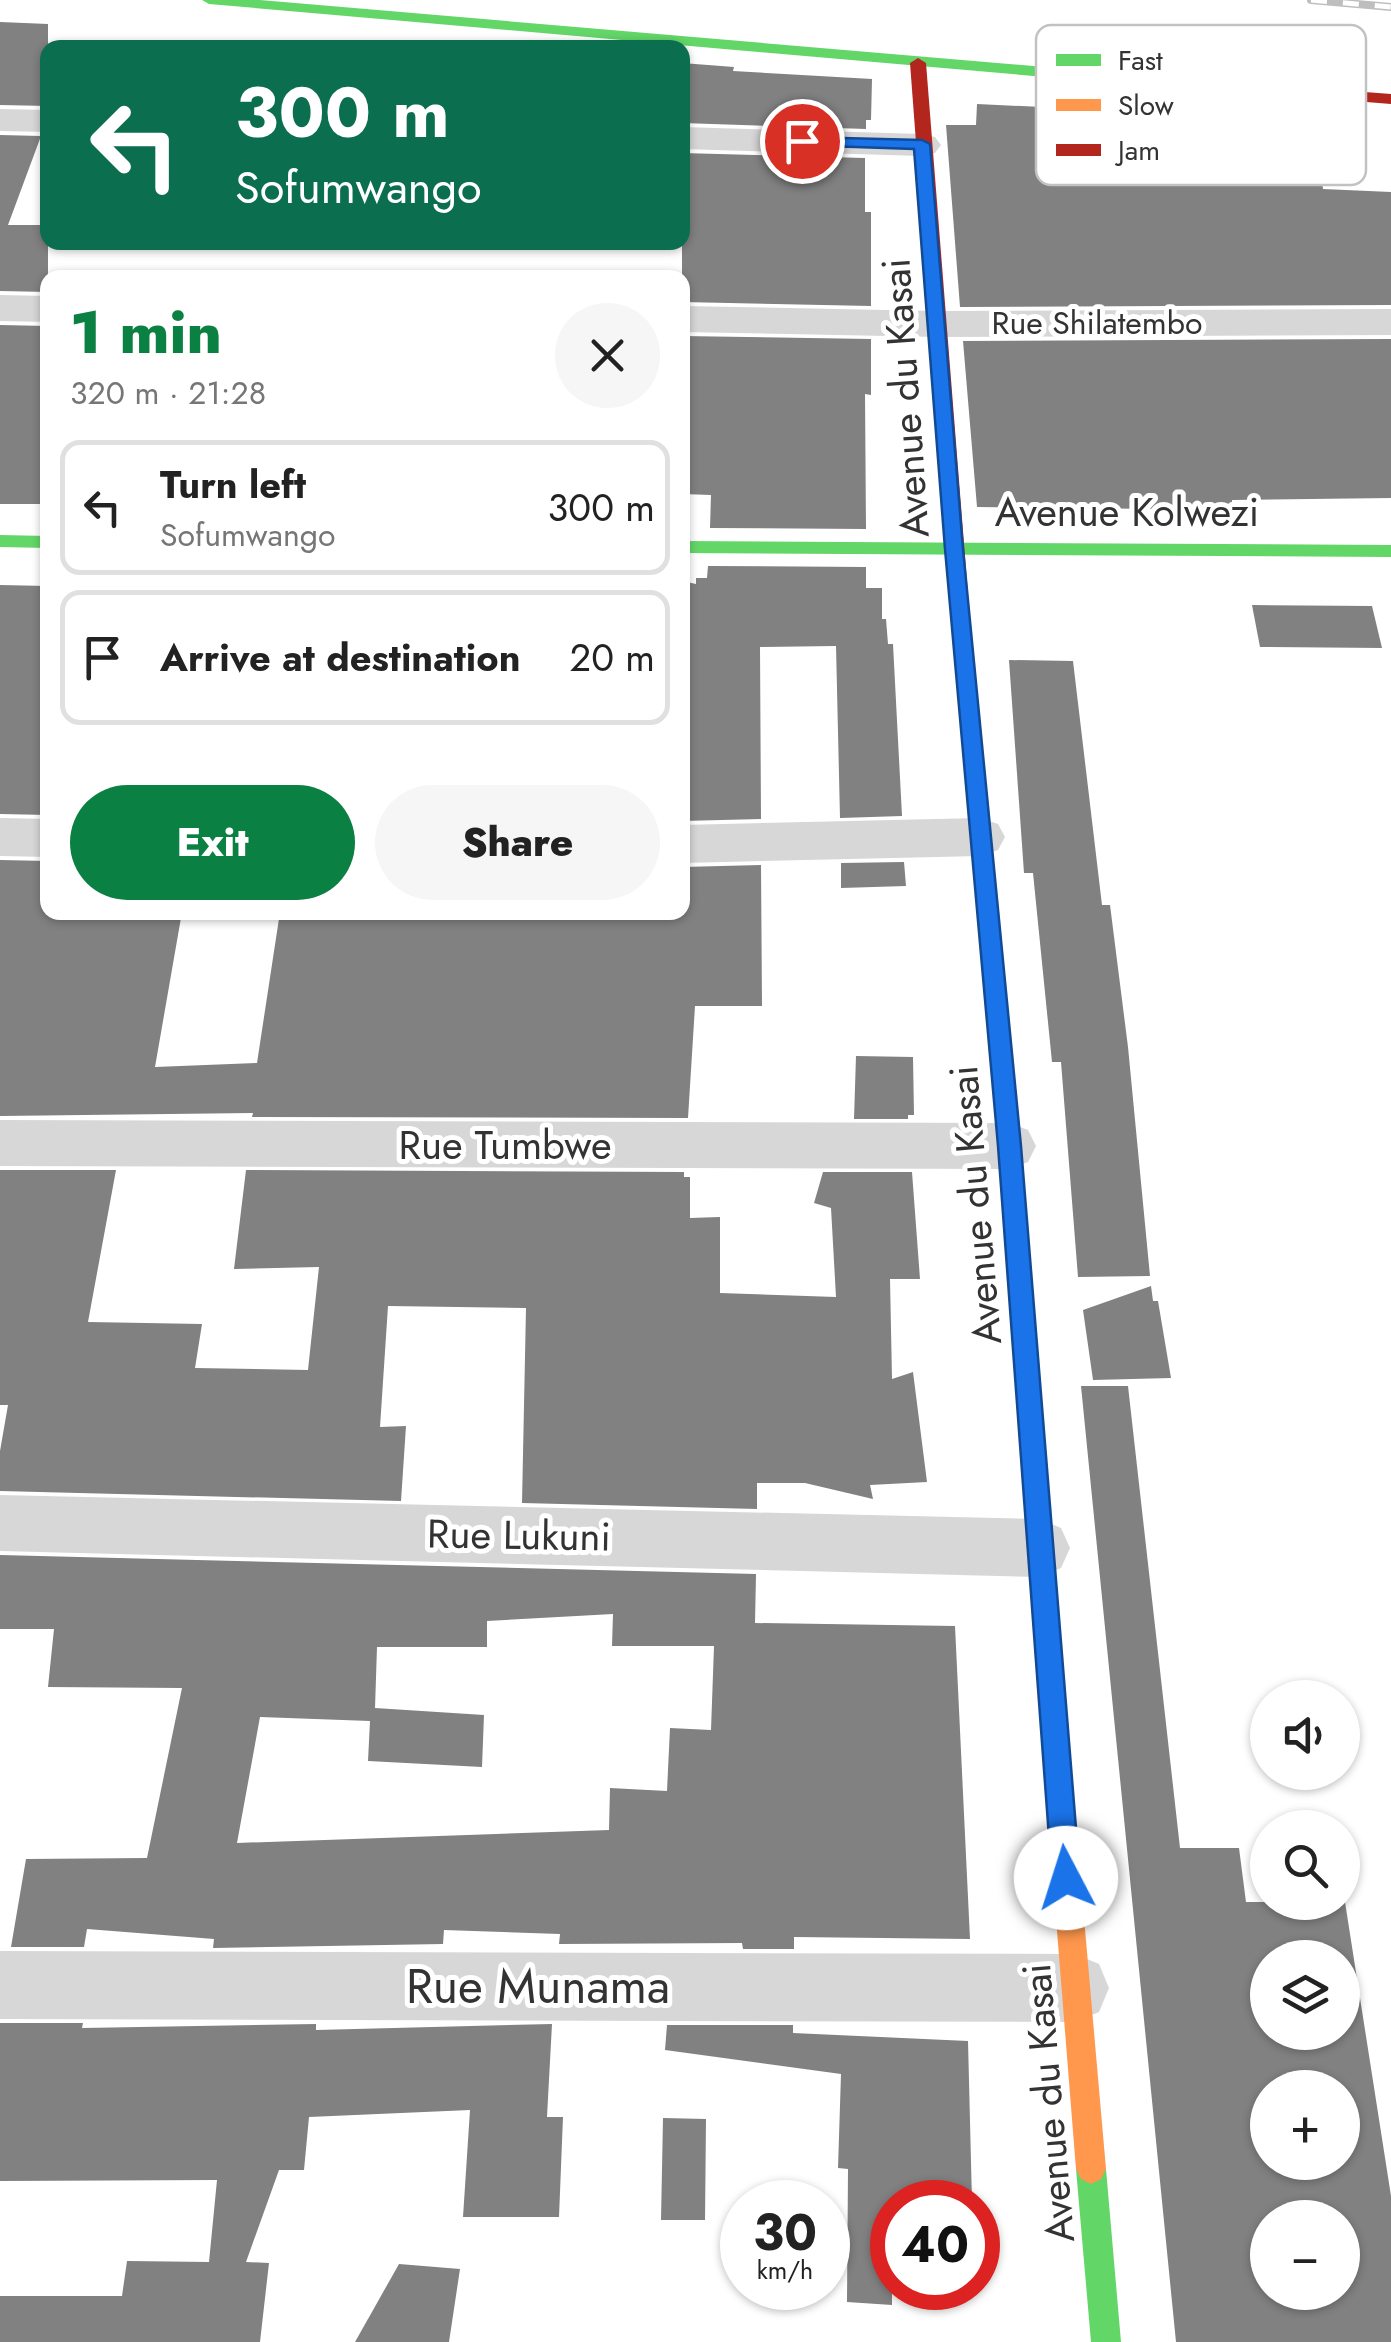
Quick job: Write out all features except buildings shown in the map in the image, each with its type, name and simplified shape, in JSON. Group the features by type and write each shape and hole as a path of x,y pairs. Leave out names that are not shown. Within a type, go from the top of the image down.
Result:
{"street":[{"path":"209,0 659,40"},
{"path":"690,43 1036,72"},
{"name":"Avenue du Kasai","path":"918,63 954,549 1009,1146 1038,1548 1106,2342"},
{"path":"1366,97 1391,99"},
{"path":"0,120 40,121"},
{"path":"690,138 922,144"},
{"path":"0,308 40,308"},
{"name":"Rue Shilatembo","path":"690,320 937,324 1391,322"},
{"path":"0,542 40,542"},
{"name":"Avenue Kolwezi","path":"690,547 1391,551"},
{"path":"0,837 40,838"},
{"path":"690,844 980,837"},
{"name":"Rue Tumbwe","path":"0,1143 1009,1146"},
{"name":"Rue Lukuni","path":"0,1523 1038,1548"},
{"name":"Rue Munama","path":"0,1984 1075,1988"}],"railway":[{"path":"1311,0 1391,7"}],"traffic: fast":[{"path":"209,0 673,40"},
{"path":"690,41 1036,71"},
{"path":"0,541 40,542"},
{"path":"690,547 1391,551"},
{"path":"962,632 1011,1171"},
{"path":"1091,2169 1106,2342"}],"traffic: slow":[{"path":"1048,1655 1091,2169"}],"traffic: jam":[{"path":"918,63 962,632"},
{"path":"1366,97 1391,99"},
{"path":"1011,1171 1048,1655"}],"route":[{"path":"802,141 922,144 954,549 1009,1146 1066,1878"}]}
